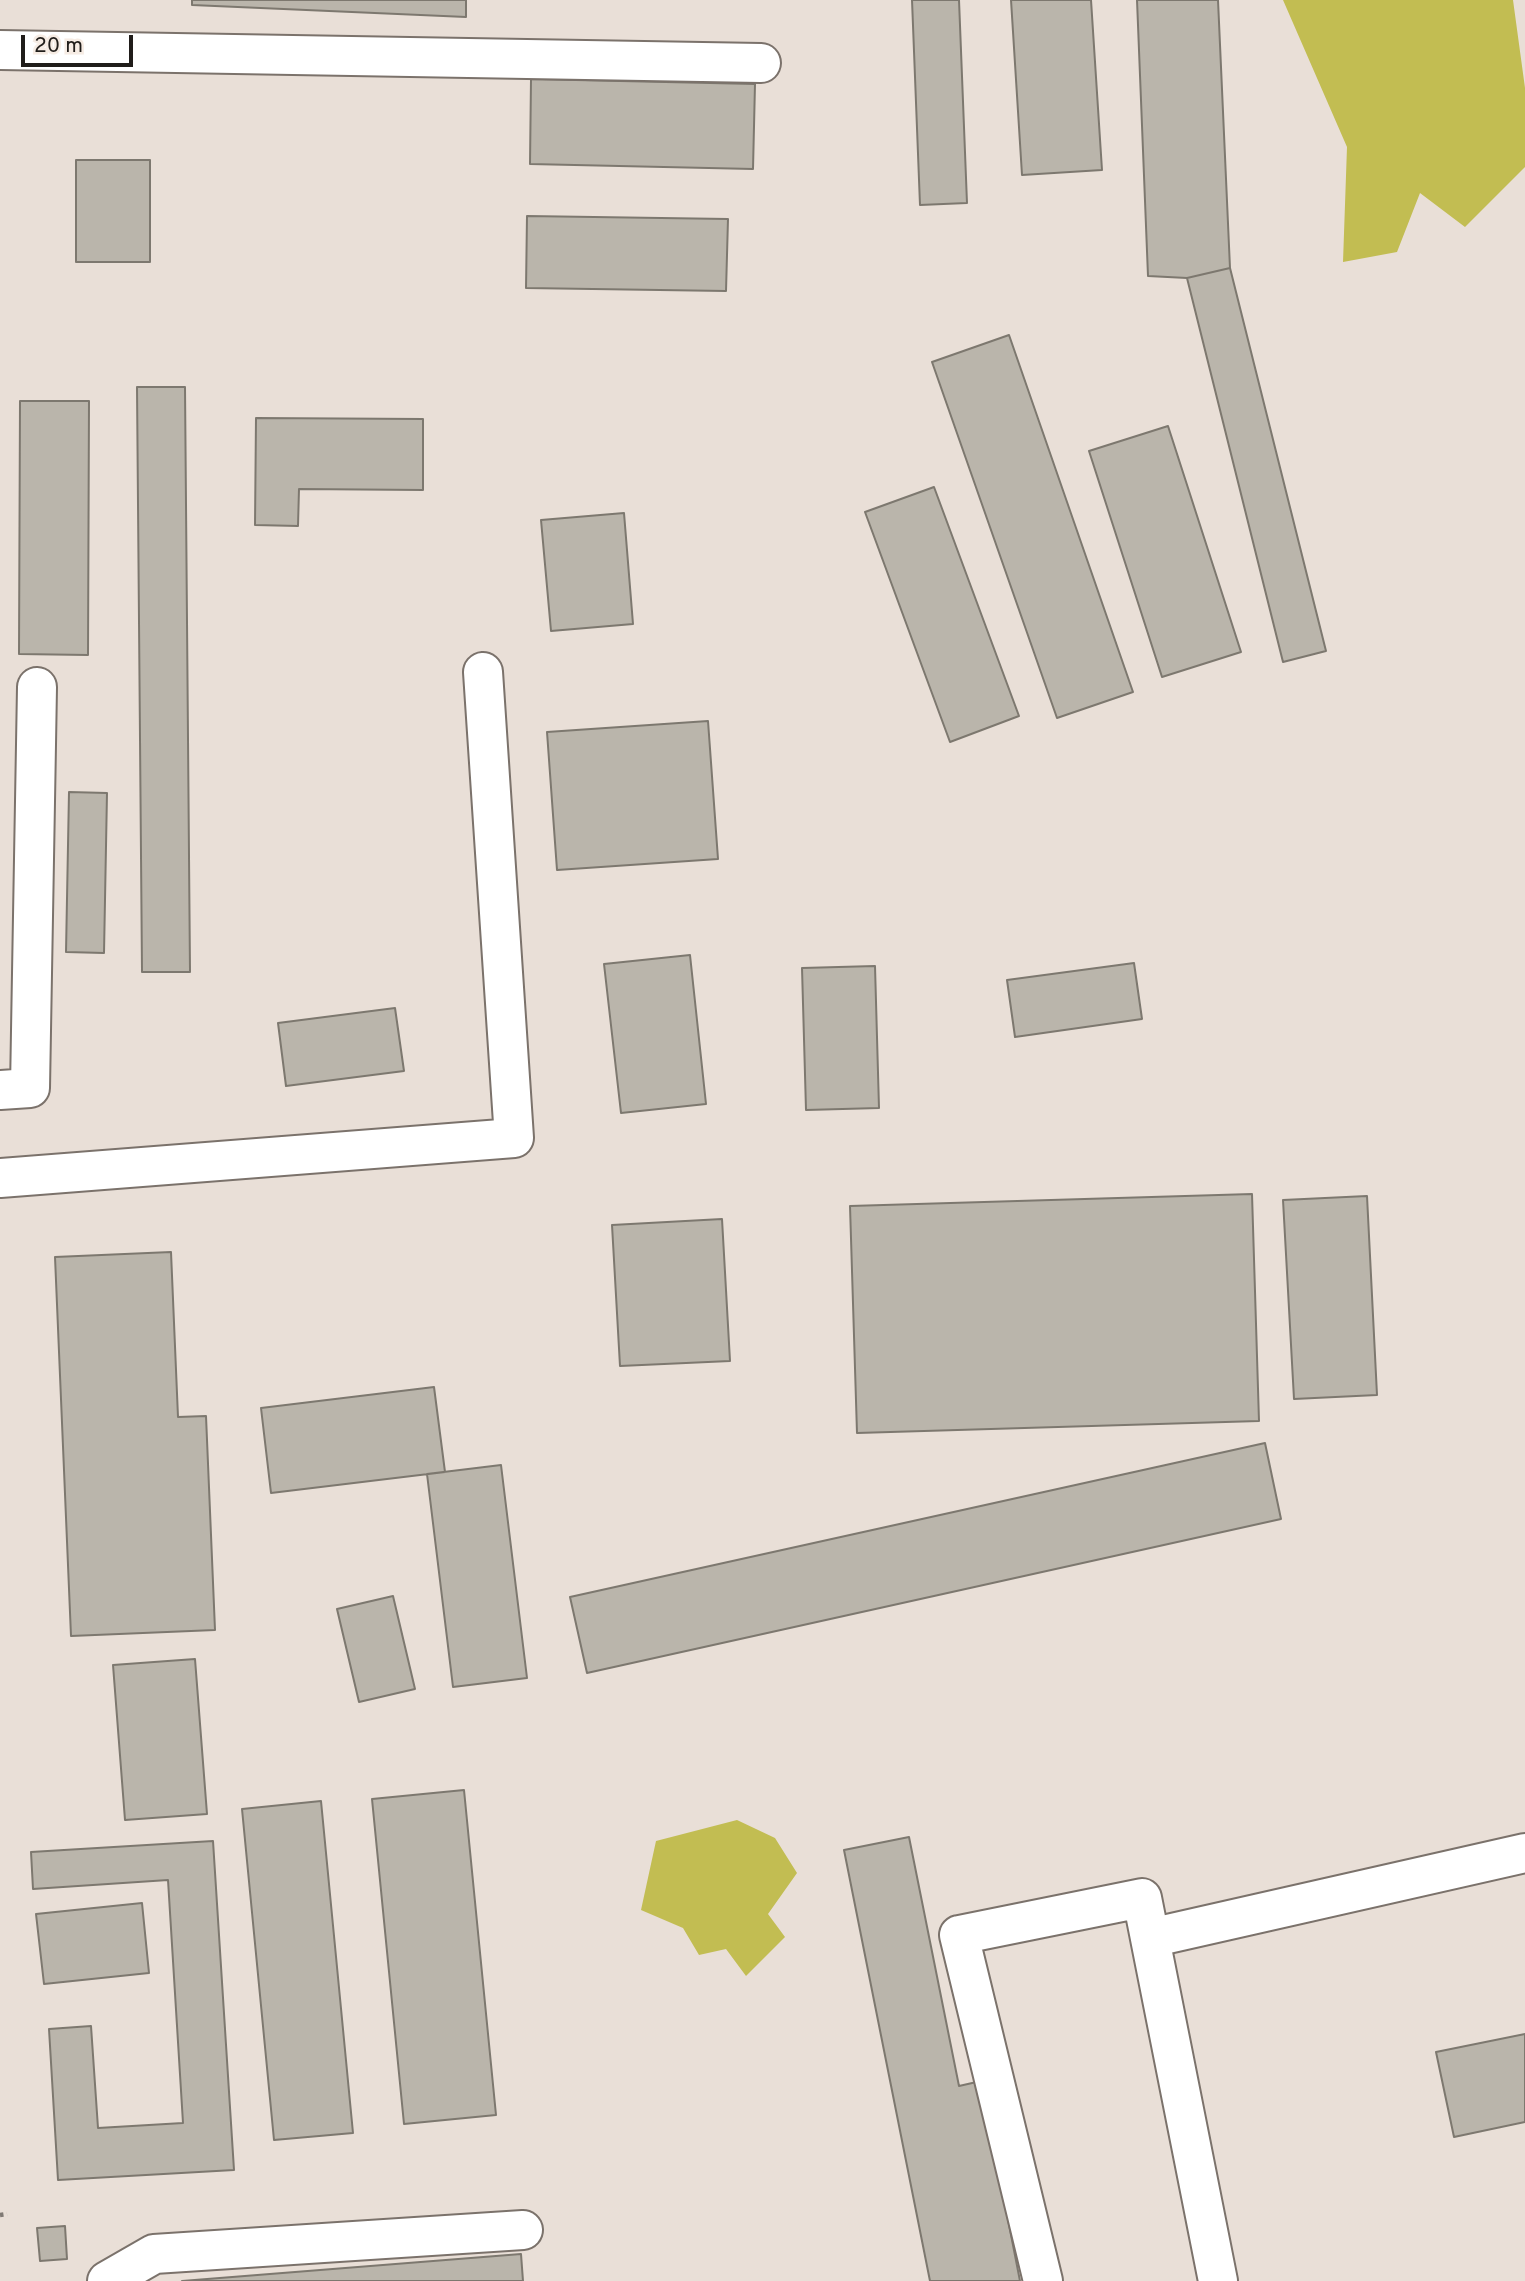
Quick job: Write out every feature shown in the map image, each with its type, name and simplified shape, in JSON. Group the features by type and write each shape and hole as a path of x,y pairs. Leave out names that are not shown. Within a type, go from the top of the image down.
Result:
{"lane":[{"path":"0,50 761,63"},
{"path":"0,1178 514,1138 483,672"},
{"path":"0,1090 30,1088 37,687"},
{"path":"1150,1938 1525,1853"},
{"path":"1043,2281 959,1935 1142,1898 1218,2281"},
{"path":"107,2281 155,2254 523,2230"}],"path":[{"path":"0,2215 7,2214"}],"shaded area":[{"path":"1283,0 1513,0 1525,88 1525,167 1465,227 1420,193 1397,252 1343,262 1347,147"},
{"path":"737,1820 775,1838 797,1873 768,1914 785,1937 746,1976 726,1949 699,1955 683,1928 641,1910 656,1841"}],"building":[{"path":"192,0 466,0 466,17 192,5"},
{"path":"912,0 959,0 967,203 920,205"},
{"path":"1011,0 1091,0 1102,170 1022,175"},
{"path":"1137,0 1218,0 1230,268 1187,278 1148,276"},
{"path":"531,79 755,84 753,169 530,164"},
{"path":"76,160 150,160 150,262 76,262"},
{"path":"527,216 728,219 726,291 526,288"},
{"path":"1230,268 1326,651 1283,662 1187,278"},
{"path":"1009,335 1133,692 1057,718 932,362"},
{"path":"137,387 185,387 190,972 142,972"},
{"path":"20,401 89,401 88,655 19,654"},
{"path":"256,418 423,419 423,490 299,489 298,526 255,525"},
{"path":"1168,426 1241,652 1162,677 1089,451"},
{"path":"934,487 1019,716 950,742 865,512"},
{"path":"624,513 633,624 551,631 541,520"},
{"path":"708,721 718,859 557,870 547,732"},
{"path":"69,792 107,793 104,953 66,952"},
{"path":"690,955 706,1104 621,1113 604,964"},
{"path":"1134,963 1142,1019 1015,1037 1007,980"},
{"path":"875,966 879,1108 806,1110 802,968"},
{"path":"395,1008 404,1071 286,1086 278,1023"},
{"path":"1252,1194 1259,1421 857,1433 850,1206"},
{"path":"1367,1196 1377,1395 1294,1399 1283,1200"},
{"path":"722,1219 730,1361 620,1366 612,1225"},
{"path":"171,1252 178,1417 206,1416 215,1630 71,1636 55,1257"},
{"path":"434,1387 445,1472 271,1493 261,1408"},
{"path":"1265,1443 1281,1519 587,1673 570,1597"},
{"path":"501,1465 527,1678 453,1687 427,1474"},
{"path":"393,1596 415,1689 359,1702 337,1609"},
{"path":"195,1659 207,1814 125,1820 113,1665"},
{"path":"464,1790 496,2115 404,2124 372,1799"},
{"path":"321,1801 353,2133 274,2140 242,1809"},
{"path":"909,1837 959,2086 981,2081 1020,2281 930,2281 844,1850"},
{"path":"213,1841 234,2170 58,2180 49,2029 91,2026 98,2128 183,2123 168,1880 33,1889 31,1852"},
{"path":"142,1903 149,1973 44,1984 36,1914"},
{"path":"1525,2034 1525,2122 1454,2137 1436,2052"},
{"path":"65,2226 67,2259 40,2261 37,2228"},
{"path":"521,2254 523,2281 182,2281"}]}
